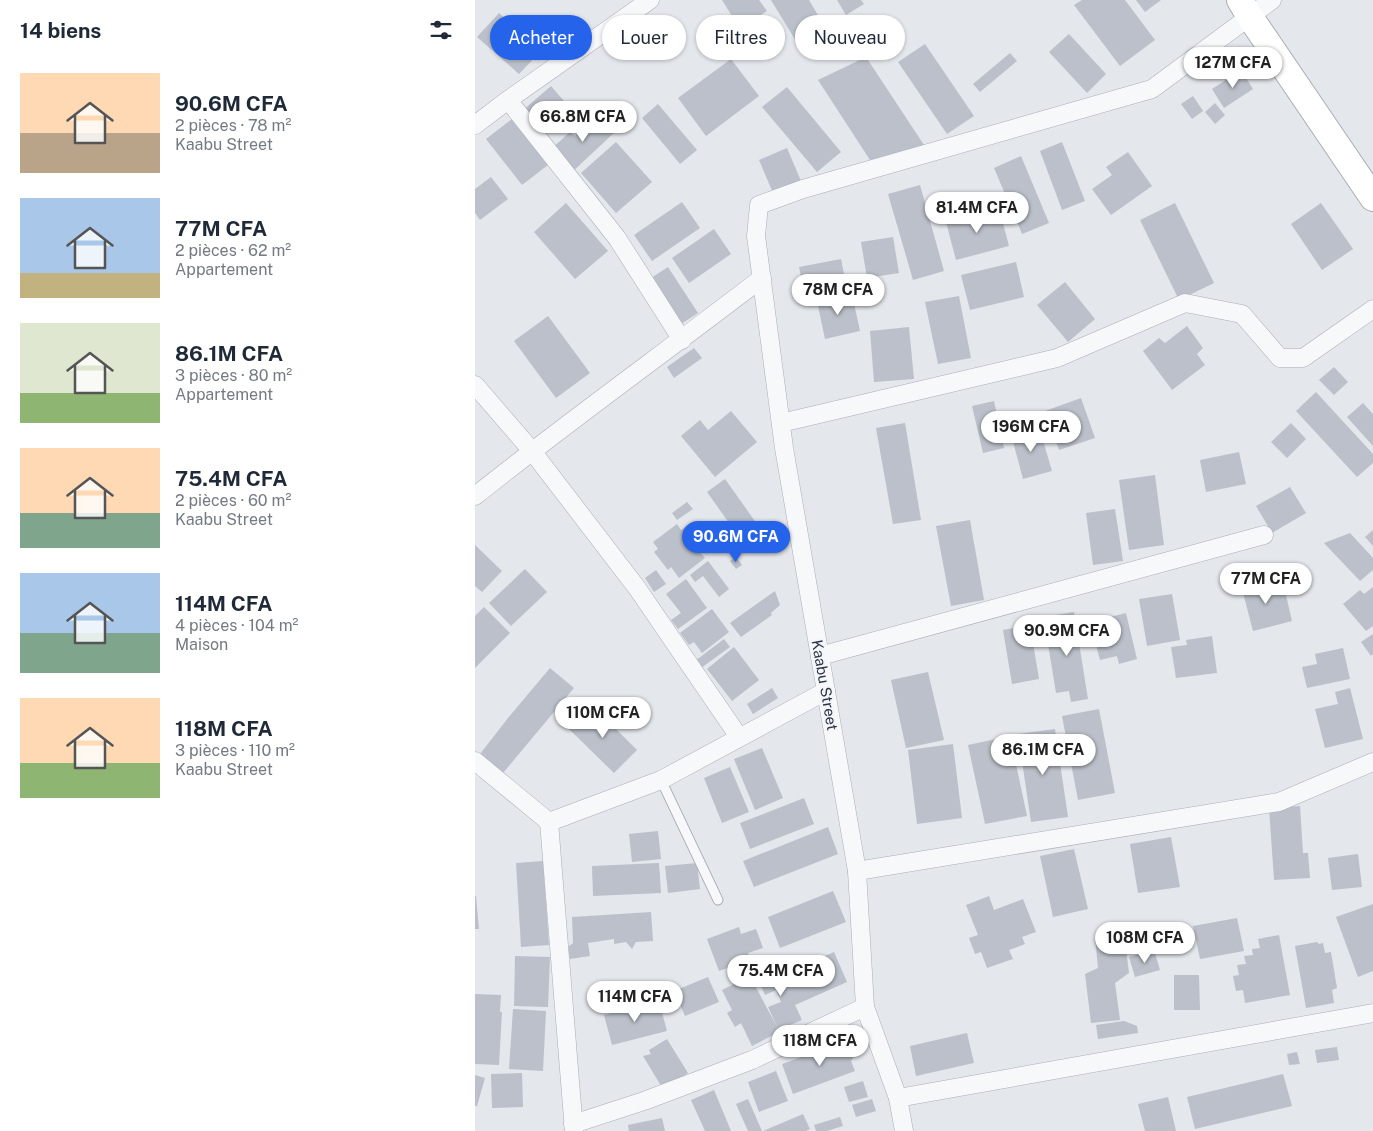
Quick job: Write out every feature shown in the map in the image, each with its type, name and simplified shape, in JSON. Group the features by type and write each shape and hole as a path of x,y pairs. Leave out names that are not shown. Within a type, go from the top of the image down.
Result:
{"street":[{"path":"475,125 650,0"},
{"path":"1272,0 1245,8 1373,198"},
{"name":"Kaabu Street","path":"904,1131 898,1098 865,1007 857,872 781,423 756,236 759,205 803,189 1152,89 1245,8"},
{"path":"508,100 617,238 682,340"},
{"path":"475,496 762,278"},
{"path":"781,423 1057,358 1185,304 1242,314 1280,358 1303,358 1373,309"},
{"path":"475,385 532,451 637,588 739,737"},
{"path":"820,656 1264,536"},
{"path":"549,822 661,780 827,691"},
{"path":"475,761 549,822 574,1128 752,1060 865,1007"},
{"path":"857,872 1279,802 1373,762"},
{"path":"898,1098 1373,1013"}],"lane":[{"path":"661,780 718,900"}],"building":[{"path":"722,0 759,0 767,11 761,15 731,15"},
{"path":"771,0 809,0 818,15 795,15 795,39 785,23 785,15 780,15"},
{"path":"837,0 861,0 864,4 846,15"},
{"path":"1082,0 1125,0 1155,40 1120,66 1074,5"},
{"path":"1136,0 1161,0 1145,12"},
{"path":"490,23 490,48 477,37"},
{"path":"1069,34 1106,74 1087,93 1049,52"},
{"path":"925,44 974,116 947,134 898,62 905,60 905,57"},
{"path":"1010,53 1017,61 980,92 973,84"},
{"path":"503,60 532,60 519,74"},
{"path":"730,60 732,60 759,96 706,136 678,98"},
{"path":"860,60 868,60 926,148 870,160 818,80"},
{"path":"1241,70 1253,89 1224,108 1212,89"},
{"path":"551,86 570,108 541,133 522,111"},
{"path":"787,87 841,152 817,172 762,107"},
{"path":"1193,96 1203,111 1192,119 1181,104"},
{"path":"1215,103 1225,115 1215,124 1205,112"},
{"path":"658,104 697,150 680,164 642,118"},
{"path":"599,113 616,131 571,173 550,150 570,132 575,136"},
{"path":"512,119 548,165 522,185 486,139"},
{"path":"616,142 652,182 616,213 581,173"},
{"path":"1062,142 1085,201 1062,210 1040,151"},
{"path":"787,148 801,181 773,193 759,160"},
{"path":"1128,152 1152,186 1111,215 1092,189 1112,175 1106,167"},
{"path":"1021,156 1049,223 1022,234 994,168"},
{"path":"491,177 508,199 480,220 475,213 475,189"},
{"path":"920,185 944,271 913,280 888,194"},
{"path":"682,202 700,228 652,261 634,235"},
{"path":"566,203 608,251 575,279 534,232"},
{"path":"1175,203 1214,283 1179,300 1140,220"},
{"path":"1321,203 1353,249 1322,270 1291,224"},
{"path":"999,208 1009,246 956,260 946,222"},
{"path":"714,229 731,254 689,283 672,258"},
{"path":"893,237 899,273 867,278 861,242"},
{"path":"841,259 847,289 805,296 799,267"},
{"path":"1016,262 1024,297 970,310 961,275"},
{"path":"668,267 698,313 681,324 651,278"},
{"path":"1065,282 1095,319 1068,342 1037,305"},
{"path":"852,294 860,331 825,339 817,301"},
{"path":"959,296 971,358 938,364 925,302"},
{"path":"548,316 590,373 556,398 514,341"},
{"path":"1187,326 1203,348 1197,354 1205,365 1172,390 1143,351 1159,338 1165,343"},
{"path":"909,327 914,379 874,382 870,331"},
{"path":"694,348 702,358 674,378 667,367"},
{"path":"1334,367 1348,382 1334,395 1319,380"},
{"path":"1316,392 1373,454 1373,463 1357,477 1296,411"},
{"path":"1081,398 1095,438 1059,450 1045,411"},
{"path":"994,401 1004,448 983,453 972,406"},
{"path":"1363,403 1373,414 1373,446 1347,417"},
{"path":"731,411 757,442 715,477 681,436 700,420 708,430"},
{"path":"905,423 921,520 893,524 876,428"},
{"path":"1291,423 1306,439 1287,458 1271,442"},
{"path":"1039,427 1052,471 1023,479 1011,434"},
{"path":"1239,452 1246,484 1206,492 1200,460"},
{"path":"1155,475 1164,545 1129,550 1119,480"},
{"path":"725,479 757,524 739,537 707,492"},
{"path":"1290,487 1306,513 1272,533 1256,506"},
{"path":"687,502 693,509 677,520 672,513"},
{"path":"1115,509 1123,561 1093,565 1086,513"},
{"path":"970,520 984,600 951,606 936,526"},
{"path":"677,524 681,530 690,524 706,544 698,550 705,558 679,578 671,567 668,570 654,552 658,549 653,542"},
{"path":"1373,530 1373,546 1365,537"},
{"path":"1350,533 1373,558 1373,570 1360,581 1324,543"},
{"path":"475,545 502,571 482,592 475,586"},
{"path":"736,557 742,565 736,569 730,561"},
{"path":"708,561 729,589 719,597 703,576 695,582 690,575"},
{"path":"525,569 547,592 511,626 489,603"},
{"path":"656,570 666,584 654,592 645,578"},
{"path":"686,579 707,608 678,629 671,620 681,613 666,594"},
{"path":"1259,580 1261,588 1283,582 1292,621 1253,631 1241,585"},
{"path":"1373,587 1373,626 1366,631 1343,604 1360,590 1364,594"},
{"path":"775,591 780,605 771,613 772,615 741,637 730,623"},
{"path":"1172,594 1180,640 1147,646 1139,599"},
{"path":"484,607 510,633 475,668 475,616"},
{"path":"712,609 729,632 702,653 694,642 689,645 680,633"},
{"path":"1074,612 1088,699 1071,702 1069,691 1056,693 1047,638 1054,637 1050,616"},
{"path":"1126,613 1137,659 1119,664 1117,656 1100,660 1090,622"},
{"path":"1030,625 1039,679 1012,684 1003,630"},
{"path":"1373,634 1373,654 1371,656 1361,642"},
{"path":"1212,636 1217,673 1176,678 1171,647 1187,645 1186,640"},
{"path":"724,639 730,647 701,668 695,661"},
{"path":"734,647 759,680 732,701 707,669"},
{"path":"1343,648 1350,679 1307,688 1302,667 1317,664 1315,654"},
{"path":"550,668 574,688 503,773 480,754"},
{"path":"928,672 944,740 906,748 891,680"},
{"path":"772,688 778,698 753,714 747,704"},
{"path":"1350,688 1363,739 1325,748 1315,709 1338,704 1335,692"},
{"path":"592,705 637,750 614,773 569,729"},
{"path":"1099,709 1115,793 1078,800 1062,716"},
{"path":"1055,729 1068,817 1031,822 1018,734"},
{"path":"1010,736 1027,816 985,824 968,745"},
{"path":"953,744 962,818 917,824 908,750"},
{"path":"762,748 783,798 755,810 734,759"},
{"path":"730,767 749,812 722,823 704,778"},
{"path":"804,798 814,824 750,849 740,823"},
{"path":"1300,806 1303,853 1308,853 1310,878 1274,880 1269,808"},
{"path":"828,827 838,854 754,887 743,861"},
{"path":"658,831 661,859 632,862 629,834"},
{"path":"1171,837 1180,887 1138,893 1130,844"},
{"path":"1074,849 1088,909 1053,917 1040,856"},
{"path":"1358,854 1362,887 1332,890 1328,858"},
{"path":"543,861 549,945 521,947 516,863"},
{"path":"659,863 661,893 593,896 592,866"},
{"path":"697,863 700,889 668,893 665,866"},
{"path":"833,891 846,922 780,948 768,917"},
{"path":"476,896 479,929 475,929"},
{"path":"989,896 994,910 1023,899 1036,932 1022,937 1025,944 1009,950 1013,959 987,968 981,952 975,954 969,938 978,935 966,905"},
{"path":"1373,904 1373,971 1358,977 1336,917"},
{"path":"651,912 653,941 636,942 632,949 626,942 614,944 614,939 588,943 590,956 570,959 568,947 573,943 572,917"},
{"path":"1237,918 1244,951 1200,959 1193,926"},
{"path":"739,927 741,934 756,929 763,948 748,953 750,960 719,971 707,939"},
{"path":"1124,933 1129,973 1115,983 1120,1020 1091,1023 1085,974 1098,968 1095,937"},
{"path":"1279,935 1290,995 1245,1003 1243,990 1236,991 1233,976 1239,975 1237,965 1246,964 1244,956 1253,955 1252,949 1260,948 1258,939"},
{"path":"1317,942 1319,944 1323,943 1325,953 1331,952 1337,988 1332,990 1334,1003 1306,1008 1295,946"},
{"path":"1154,950 1160,970 1135,977 1129,957"},
{"path":"834,952 847,982 795,1005 802,1020 778,1030 779,1032 752,1046 741,1023 735,1027 727,1013 732,1010 722,990 750,976 777,1027 768,1007 781,1002 776,990 765,995 760,984"},
{"path":"515,956 550,957 548,1007 514,1006"},
{"path":"1174,975 1199,975 1200,1010 1174,1010"},
{"path":"708,977 719,1002 685,1016 674,991"},
{"path":"475,994 501,995 499,1065 475,1064"},
{"path":"659,1001 667,1031 612,1045 604,1015"},
{"path":"513,1009 546,1011 543,1071 509,1069"},
{"path":"1124,1021 1137,1026 1138,1033 1098,1039 1096,1025"},
{"path":"967,1033 974,1063 916,1076 910,1046"},
{"path":"667,1039 688,1073 663,1089 643,1056 651,1054 649,1050"},
{"path":"849,1040 855,1055 851,1061 855,1071 793,1094 782,1064"},
{"path":"1337,1047 1339,1060 1317,1063 1315,1050"},
{"path":"1297,1052 1300,1064 1289,1065 1287,1054"},
{"path":"776,1071 788,1101 759,1112 748,1082"},
{"path":"522,1073 523,1107 492,1108 491,1074"},
{"path":"1283,1074 1292,1106 1195,1129 1187,1097"},
{"path":"475,1075 485,1078 477,1106 475,1106"},
{"path":"863,1081 868,1097 849,1102 844,1087"},
{"path":"714,1090 731,1131 705,1131 691,1100"},
{"path":"1168,1097 1176,1131 1145,1131 1138,1104"},
{"path":"748,1099 762,1131 748,1131 736,1104"},
{"path":"872,1099 876,1111 856,1117 852,1105"},
{"path":"803,1114 810,1129 806,1131 763,1131"},
{"path":"840,1117 843,1126 827,1131 816,1131 814,1125"},
{"path":"662,1118 665,1131 629,1131 628,1125"}]}
